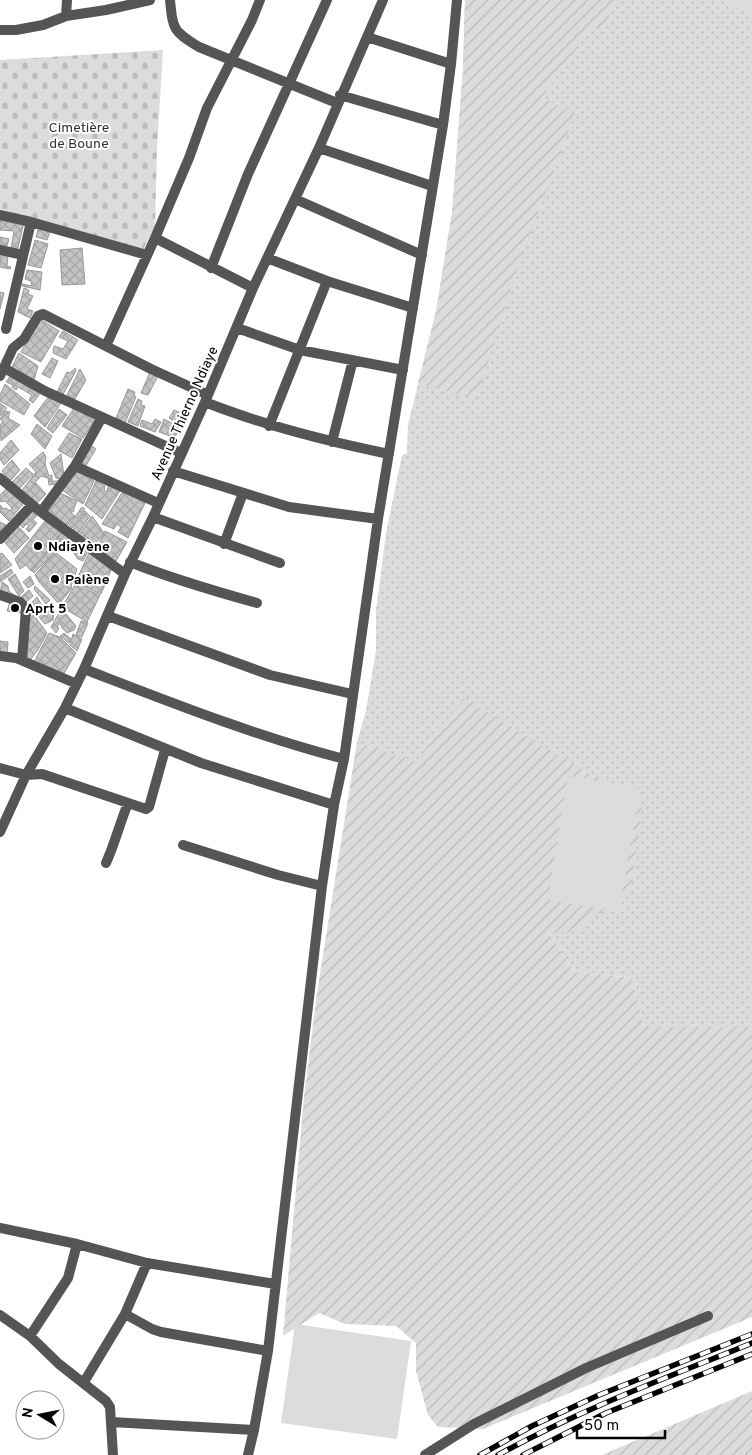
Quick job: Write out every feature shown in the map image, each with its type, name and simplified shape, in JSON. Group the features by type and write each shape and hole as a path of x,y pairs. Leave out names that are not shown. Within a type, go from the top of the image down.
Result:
{"street":[{"path":"66,16 67,0"},
{"path":"0,30 16,30 43,25 66,16 106,10 134,2 150,0"},
{"path":"170,0 173,24 177,32 199,47 291,83 339,99 443,125"},
{"path":"106,346 189,158 207,108 252,20 260,0"},
{"path":"211,268 248,174 291,83 327,0"},
{"name":"Avenue Thierno Ndiaye","path":"0,832 26,775 65,708 84,670 124,574 153,517 266,258 295,199 383,0"},
{"path":"248,1455 268,1351 322,886 334,805 344,758 352,694 357,673 378,519 443,125 457,0"},
{"path":"367,36 451,64"},
{"path":"318,148 432,186"},
{"path":"295,199 422,255"},
{"path":"0,215 147,255"},
{"path":"24,339 3,328 31,222"},
{"path":"155,238 253,288"},
{"path":"0,250 23,255"},
{"path":"266,258 413,308"},
{"path":"269,426 327,280"},
{"path":"181,453 2,372 13,348 24,339 38,316 43,314 206,398 269,426 389,454"},
{"path":"237,328 300,350 403,370"},
{"path":"332,442 353,360"},
{"path":"41,512 75,466 102,417"},
{"path":"75,466 158,503"},
{"path":"173,471 290,507 378,519"},
{"path":"0,478 41,512 124,574"},
{"path":"224,544 243,493"},
{"path":"0,539 32,505"},
{"path":"153,517 280,563"},
{"path":"130,562 191,585 257,603"},
{"path":"0,595 20,602 26,609 22,660"},
{"path":"108,616 270,675 352,694"},
{"path":"0,656 22,660 77,684"},
{"path":"84,670 212,718 303,748 344,758"},
{"path":"65,708 165,750 227,772 334,805"},
{"path":"0,768 26,775 42,774 146,809 149,807 165,750"},
{"path":"106,862 128,803"},
{"path":"183,846 322,886"},
{"path":"0,1228 77,1244 147,1264 275,1284"},
{"path":"30,1336 68,1278 77,1244"},
{"path":"84,1382 125,1314 147,1264"},
{"path":"125,1314 161,1332 268,1351"},
{"path":"0,1315 30,1336 59,1364 106,1400 110,1407 113,1455"},
{"path":"425,1455 474,1424 586,1368 708,1316"},
{"path":"111,1422 254,1430"}],"green space":[{"path":"465,0 752,0 752,1027 644,1027 632,978 574,971 549,933 416,763 357,742 366,711 376,650 376,611 386,533 402,455 407,453 408,425 436,311 452,213 463,70"},
{"path":"465,0 615,0 606,24 588,32 542,97 575,114 517,269 477,400 418,383 436,311 452,213 463,70"},
{"path":"722,0 752,0 751,15"},
{"name":"Cimetière de Boune","path":"163,50 155,226 143,250 0,209 0,60"},
{"path":"464,698 642,806 631,888 576,932 549,933 574,971 632,978 644,1027 752,1027 752,1317 483,1429 438,1427 428,1415 416,1371 416,1343 396,1326 345,1324 319,1313 283,1336 304,1097 317,993 357,742 416,762"},
{"path":"568,776 640,788 619,911 548,900"},
{"path":"295,1324 411,1341 397,1439 281,1423"},
{"path":"752,1391 752,1455 602,1455"}],"building":[{"path":"0,218 24,222 18,248 11,249 14,231 0,230"},
{"path":"39,226 50,232 47,240 36,237"},
{"path":"0,237 9,239 7,246 0,245"},
{"path":"35,240 48,244 41,268 28,265"},
{"path":"82,248 85,284 62,285 60,250"},
{"path":"0,253 8,255 7,266 11,267 10,269 0,267"},
{"path":"27,270 42,272 40,290 22,286 22,284 32,286 31,281 25,279"},
{"path":"24,288 29,290 28,294 33,296 27,309 33,311 30,318 18,312"},
{"path":"0,292 4,293 0,309"},
{"path":"40,319 59,331 41,362 21,352"},
{"path":"63,331 78,340 66,359 53,353 54,346 63,349 68,341 59,337"},
{"path":"19,353 38,366 34,380 11,369"},
{"path":"52,358 58,361 50,378 42,374"},
{"path":"75,368 76,371 62,396 57,392 67,372 70,373"},
{"path":"80,369 86,380 75,399 67,395"},
{"path":"150,372 158,376 148,395 141,393"},
{"path":"11,375 41,392 33,403 29,400 32,395 18,387 16,390 12,387 13,385 6,382"},
{"path":"5,384 30,404 24,415 0,401 0,395"},
{"path":"128,389 135,392 134,395 136,397 125,423 116,418"},
{"path":"49,396 61,403 45,427 34,416"},
{"path":"138,399 142,401 141,405 145,406 138,426 128,422"},
{"path":"0,403 7,408 0,416"},
{"path":"74,408 95,420 83,438 62,426"},
{"path":"59,409 67,415 53,433 47,428"},
{"path":"174,410 188,416 182,427 169,418"},
{"path":"5,411 10,412 8,418 20,425 1,441 0,425 3,421 0,419"},
{"path":"155,419 161,422 155,432 140,426 142,420 152,424"},
{"path":"164,419 179,427 175,438 159,432"},
{"path":"37,424 52,436 45,449 31,434"},
{"path":"69,433 82,439 72,458 58,450"},
{"path":"11,440 19,450 4,465 0,459 0,453"},
{"path":"88,443 96,449 85,467 77,462"},
{"path":"43,452 46,457 45,464 49,476 52,475 52,481 59,481 58,484 49,485 48,478 41,476 26,493 22,490 36,472 29,464"},
{"path":"61,454 64,476 61,480 56,478 50,463"},
{"path":"12,460 20,470 10,481 2,471"},
{"path":"26,468 33,474 20,488 12,482"},
{"path":"75,470 94,481 83,504 62,490"},
{"path":"96,481 105,486 104,491 107,491 109,483 121,489 102,519 85,505"},
{"path":"36,483 46,494 37,503 27,494"},
{"path":"7,488 23,504 9,521 0,512 0,505 10,511 12,508 5,501 1,502 0,500 0,495"},
{"path":"123,491 145,503 128,538 118,532 121,527 117,524 114,529 102,524"},
{"path":"60,493 77,501 74,511 71,513 75,516 66,526 46,510"},
{"path":"30,506 38,514 33,520 37,523 29,532 26,529 29,526 26,524 23,528 16,521"},
{"path":"82,507 85,509 72,528 69,525"},
{"path":"85,511 90,516 78,534 73,529"},
{"path":"92,516 104,533 93,546 79,535"},
{"name":"Ndiayène","path":"45,521 62,532 31,571 26,565 20,569 15,559"},
{"path":"0,522 6,525 0,532"},
{"path":"15,523 29,538 14,553 1,538"},
{"path":"105,531 127,542 116,561 96,548"},
{"path":"62,533 69,538 34,573 32,571"},
{"path":"80,543 87,553 83,561 78,559 73,552"},
{"name":"Palène","path":"55,552 77,569 72,588 59,604 35,575"},
{"path":"2,553 12,565 0,573 0,554"},
{"path":"89,553 112,568 101,594 75,583"},
{"path":"11,569 13,573 0,582 0,576"},
{"path":"15,574 24,591 19,596 8,579"},
{"path":"30,576 34,584 28,588 23,582"},
{"path":"2,582 8,586 9,591 19,599 0,593"},
{"path":"75,585 100,595 87,622 62,607"},
{"path":"35,586 50,600 46,604 34,589"},
{"path":"29,590 33,596 25,603 21,597"},
{"path":"37,597 44,609 48,606 54,611 53,620 45,624 29,605"},
{"name":"Aprt 5","path":"10,602 22,606 21,613 7,611"},
{"path":"28,607 47,633 30,660 25,659"},
{"path":"59,613 66,614 76,626 74,630 67,633 60,623 56,633 51,627"},
{"path":"81,621 88,623 82,637 76,635"},
{"path":"49,633 60,637 76,653 63,675 33,664"},
{"path":"64,633 71,639 69,643 60,636"},
{"path":"73,634 82,639 77,651 70,645"},
{"path":"0,641 8,642 7,654 0,653"}],"railway":[{"path":"480,1455 532,1426 599,1395 752,1334"},
{"path":"498,1455 591,1409 752,1343"},
{"path":"523,1455 606,1413 752,1354"}],"place":[{"name":"Ndiayène","path":"38,546"},
{"name":"Palène","path":"55,579"},
{"name":"Aprt 5","path":"15,608"}]}
